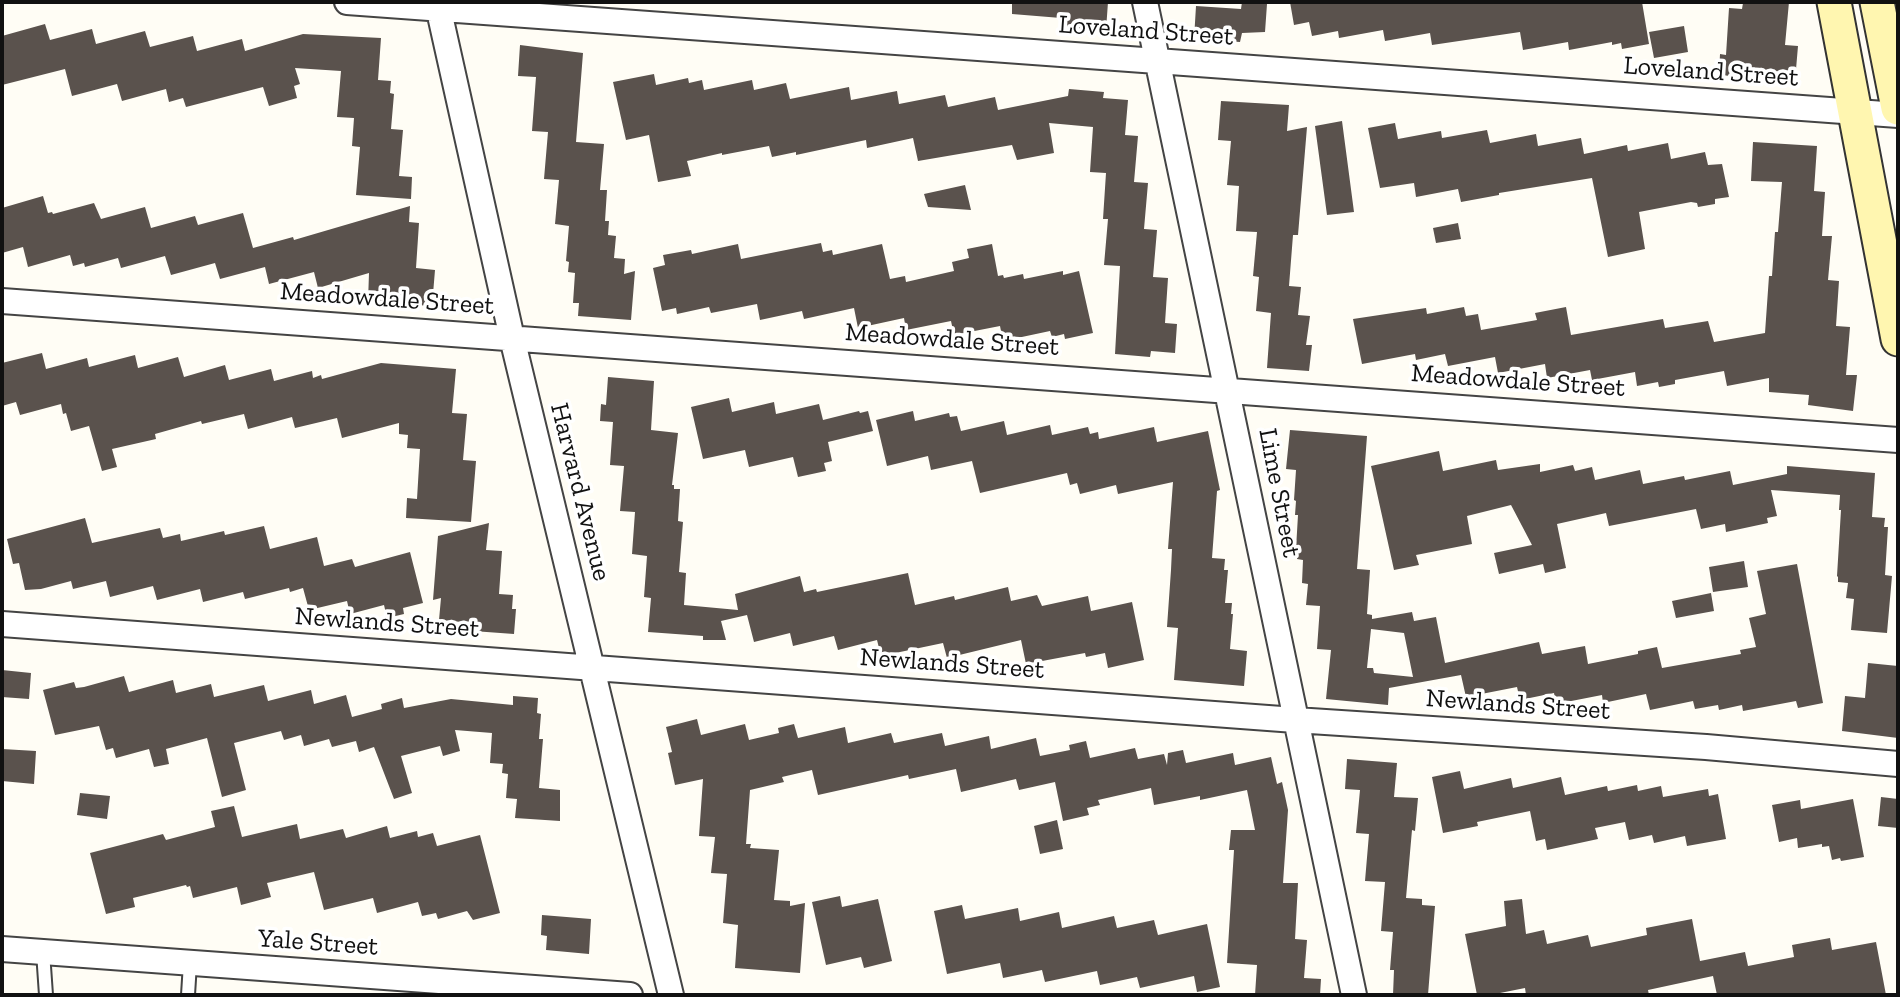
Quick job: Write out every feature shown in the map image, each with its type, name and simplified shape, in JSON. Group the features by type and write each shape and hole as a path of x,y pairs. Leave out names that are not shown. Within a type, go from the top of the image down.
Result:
{"main road":[{"path":"1835,2 1898,340"},
{"path":"1877,2 1898,108"}],"street":[{"name":"Loveland Street","path":"347,2 437,5 1157,62 1898,115"},
{"name":"Lime Street","path":"1145,2 1354,995"},
{"name":"Harvard Avenue","path":"437,5 512,338 671,995"},
{"name":"Meadowdale Street","path":"2,301 1898,440"},
{"name":"Newlands Street","path":"2,624 1295,720 1706,747 1898,764"},
{"name":"Yale Street","path":"2,949 190,963 400,987 630,995"}],"lane":[{"path":"43,952 46,995"},
{"path":"188,995 190,963"}],"building":[{"path":"1012,2 1108,2 1106,30 1060,27 1061,18 1012,14"},
{"path":"1242,2 1267,4 1265,32 1242,33 1240,42 1194,39 1196,6 1241,9"},
{"path":"1290,2 1642,2 1649,44 1622,49 1621,43 1612,45 1612,42 1569,50 1568,42 1523,50 1520,32 1432,45 1430,33 1385,41 1383,30 1339,38 1338,31 1312,36 1309,22 1294,25"},
{"path":"1789,2 1785,45 1798,46 1795,81 1719,75 1720,54 1726,55 1729,8 1742,9 1743,3"},
{"path":"45,24 50,40 92,29 96,44 145,31 150,47 193,36 197,51 242,39 245,51 303,34 381,38 378,80 391,81 390,93 394,94 391,129 403,130 399,176 412,177 411,199 356,195 360,147 352,146 354,118 337,117 341,71 295,68 300,84 294,86 297,98 269,106 263,87 186,107 183,98 169,102 166,89 122,101 117,84 72,96 65,69 2,85 2,36"},
{"path":"1684,26 1688,52 1654,58 1649,32"},
{"path":"520,45 583,53 576,142 604,144 600,190 607,190 605,221 609,221 608,235 616,236 614,258 625,259 624,274 635,271 631,320 578,316 579,303 573,303 575,273 568,272 569,262 566,261 569,226 555,224 559,180 544,179 548,132 532,131 536,77 518,76"},
{"path":"654,74 656,85 688,78 689,83 702,80 704,90 752,80 754,90 786,83 790,99 849,87 851,100 897,91 899,104 945,95 948,107 995,97 998,110 1068,96 1069,89 1104,92 1103,98 1128,100 1125,135 1138,136 1134,182 1148,183 1144,229 1157,230 1153,277 1168,278 1165,323 1177,324 1175,353 1151,351 1150,357 1115,354 1120,266 1104,265 1108,219 1103,219 1106,173 1090,172 1093,127 1049,123 1054,153 1017,160 1012,145 918,161 913,138 867,148 866,140 796,155 796,152 772,157 769,146 722,153 687,161 691,176 658,182 649,135 626,140 613,82"},
{"path":"1221,101 1289,105 1287,131 1307,127 1298,235 1293,235 1289,286 1301,287 1298,315 1310,316 1306,345 1312,345 1309,371 1267,368 1271,313 1256,311 1259,277 1253,276 1257,232 1236,231 1239,186 1227,185 1231,141 1218,140"},
{"path":"1342,121 1354,212 1327,215 1315,126"},
{"path":"1395,123 1398,139 1441,131 1442,138 1487,130 1490,143 1536,134 1538,146 1581,138 1584,154 1627,145 1628,151 1668,143 1671,159 1705,152 1708,165 1722,164 1729,197 1715,199 1715,204 1698,207 1697,203 1691,202 1639,212 1645,249 1608,257 1592,178 1461,202 1458,189 1416,197 1414,183 1380,188 1368,128"},
{"path":"1753,142 1817,146 1814,191 1825,192 1822,236 1832,236 1828,280 1839,281 1836,326 1850,327 1846,375 1857,375 1853,411 1808,405 1809,395 1769,392 1769,378 1727,386 1724,371 1675,380 1675,384 1659,387 1658,382 1637,386 1635,372 1592,380 1590,370 1547,378 1545,364 1498,373 1495,357 1448,366 1445,354 1416,360 1415,354 1362,364 1353,319 1426,308 1427,314 1464,307 1466,316 1478,314 1481,330 1537,320 1535,313 1566,307 1571,335 1663,319 1665,328 1708,321 1714,342 1765,333 1769,276 1772,276 1782,182 1751,181"},
{"path":"965,185 971,210 928,207 924,194"},
{"path":"43,196 48,213 53,214 94,203 101,219 145,207 151,228 195,216 198,225 243,213 253,248 293,237 294,240 410,206 409,222 419,223 416,268 435,270 432,306 368,302 369,273 318,288 314,272 269,284 265,267 220,279 215,263 171,275 165,256 121,268 118,258 85,267 84,263 73,266 70,255 28,267 23,247 2,253 2,208"},
{"path":"1458,223 1461,239 1436,243 1433,228"},
{"path":"821,243 823,252 832,250 833,255 882,244 890,279 905,276 906,282 954,271 952,262 969,258 967,249 992,244 998,276 1003,275 1004,278 1023,274 1024,279 1063,271 1063,275 1079,271 1093,333 1065,339 1064,334 1052,337 1050,331 1003,341 1000,326 954,335 951,321 906,330 904,318 858,328 854,308 804,319 802,311 760,320 757,304 711,313 709,307 677,314 676,308 662,311 653,268 665,265 663,255 691,250 692,254 738,244 741,259"},
{"path":"42,353 46,369 87,358 89,367 135,355 138,368 178,357 184,377 225,365 229,380 271,369 274,381 312,371 313,378 321,375 322,379 381,363 456,369 452,413 467,414 463,460 476,461 471,522 406,518 407,498 417,499 420,449 407,448 408,435 399,434 399,423 342,438 337,418 295,428 292,417 248,429 244,414 202,424 201,421 155,434 156,439 112,449 117,467 102,471 89,426 71,431 61,404 20,415 16,402 2,406 2,363"},
{"path":"608,377 654,381 651,430 678,433 672,485 674,489 680,489 678,521 683,522 679,572 686,573 684,605 738,610 735,594 800,576 804,592 816,589 817,592 908,573 915,605 954,596 955,600 1008,587 1011,601 1037,595 1042,606 1088,596 1091,611 1132,602 1144,660 1108,668 1105,653 1086,657 1085,653 1026,664 1021,640 947,658 943,643 881,656 877,640 838,650 834,636 793,646 790,633 754,642 747,615 721,621 726,640 703,640 703,636 648,632 651,598 644,597 647,556 632,554 635,512 620,511 624,466 610,465 613,422 600,421 601,404 606,405"},
{"path":"729,398 732,412 774,402 776,414 819,404 823,420 868,411 873,431 828,442 832,461 824,463 826,471 798,477 793,457 749,467 745,450 703,459 691,407"},
{"path":"913,411 915,421 949,413 950,417 957,416 961,431 1004,421 1007,435 1050,425 1052,435 1088,427 1090,434 1098,432 1099,439 1154,427 1157,442 1208,431 1220,490 1217,491 1212,558 1225,559 1224,570 1228,570 1225,603 1232,603 1233,614 1230,649 1247,651 1244,686 1174,680 1178,628 1167,627 1172,549 1168,549 1173,482 1118,494 1116,485 1080,494 1077,483 1070,485 1067,473 980,493 972,461 931,470 928,456 887,466 876,420"},
{"path":"1290,430 1367,436 1357,569 1370,570 1367,614 1372,615 1372,619 1412,612 1414,621 1436,617 1445,663 1539,642 1542,654 1585,646 1588,664 1638,654 1638,651 1657,647 1662,668 1741,654 1740,650 1756,647 1749,618 1766,614 1757,571 1797,564 1823,703 1798,708 1796,701 1743,711 1742,705 1719,710 1718,705 1695,709 1693,701 1650,710 1646,694 1603,703 1602,695 1556,704 1554,693 1520,700 1517,687 1466,697 1461,675 1389,688 1388,705 1326,699 1331,650 1317,649 1320,606 1306,605 1308,584 1302,583 1303,560 1297,559 1296,549 1296,470 1286,469","holes":["1371,629 1404,633 1413,677 1374,673 1373,668 1367,668"]},
{"path":"1439,451 1443,471 1496,460 1498,470 1540,464 1540,472 1573,465 1575,471 1592,467 1595,480 1640,470 1643,484 1684,476 1685,480 1730,471 1733,485 1787,474 1787,466 1875,473 1872,517 1885,518 1884,527 1888,527 1885,575 1892,576 1887,633 1851,630 1854,599 1846,598 1848,583 1838,582 1837,576 1840,495 1771,490 1777,516 1767,518 1768,523 1726,532 1725,524 1701,529 1696,509 1609,526 1606,513 1557,524 1566,568 1545,573 1543,564 1499,574 1494,553 1532,545 1511,505 1467,516 1472,544 1416,555 1419,565 1394,570 1371,466"},
{"path":"85,518 92,543 160,528 163,538 180,534 181,541 224,531 225,535 264,526 270,549 317,537 324,566 352,559 355,567 410,552 423,603 403,608 404,614 387,618 384,605 350,614 347,601 309,610 303,588 290,592 289,588 245,599 243,592 203,602 200,589 157,600 153,586 110,597 106,581 73,589 71,581 25,590 19,563 13,564 7,539"},
{"path":"489,523 486,550 502,551 499,594 513,595 512,609 516,609 514,634 473,631 474,623 439,620 441,598 433,600 438,536"},
{"path":"1744,561 1748,587 1713,592 1709,567"},
{"path":"1711,593 1714,611 1676,618 1672,601"},
{"path":"1868,663 1898,666 1898,738 1842,731 1845,696 1865,698"},
{"path":"2,670 31,673 29,699 2,697"},
{"path":"124,676 129,692 173,680 176,693 211,684 214,697 264,685 268,701 311,690 314,704 346,695 352,717 382,709 381,704 402,698 404,708 451,699 513,705 513,696 538,698 537,713 541,714 539,739 543,739 539,788 560,790 560,821 515,818 517,799 506,798 508,774 502,773 503,764 490,763 492,733 455,730 460,751 443,756 440,746 401,756 412,793 394,799 374,747 359,752 356,741 332,747 329,739 304,746 301,735 284,740 281,731 234,743 246,790 222,797 207,738 166,749 169,764 154,767 149,749 116,758 113,748 106,750 99,726 55,735 43,690 74,682 76,688 84,687"},
{"path":"697,719 701,735 745,724 749,740 779,733 778,728 794,724 798,738 845,727 848,743 891,733 894,743 942,733 945,746 989,736 991,749 1036,738 1040,756 1070,750 1069,745 1086,741 1090,758 1135,748 1138,759 1164,754 1167,765 1168,753 1183,750 1186,763 1233,753 1235,765 1271,757 1277,784 1282,782 1288,810 1283,883 1298,883 1295,939 1307,940 1304,978 1321,979 1320,995 1255,995 1257,965 1227,963 1234,850 1229,850 1231,830 1255,830 1247,790 1200,800 1200,796 1154,805 1151,788 1098,800 1100,805 1087,808 1089,815 1063,821 1055,782 1019,790 1016,779 961,792 956,769 909,779 908,775 818,795 812,770 782,777 784,782 750,790 746,844 751,844 750,848 779,850 774,900 790,901 790,906 805,903 800,973 735,968 738,925 723,923 727,874 711,873 715,837 699,836 703,779 675,785 668,753 672,752 666,727"},
{"path":"2,749 36,751 34,784 2,781"},
{"path":"1347,759 1397,763 1394,797 1418,798 1415,831 1412,830 1406,898 1422,899 1422,905 1435,906 1428,995 1393,995 1394,970 1390,970 1393,932 1381,931 1385,882 1365,881 1369,834 1356,833 1360,790 1345,789"},
{"path":"1460,771 1464,789 1511,778 1513,788 1561,777 1565,795 1607,786 1608,791 1637,785 1638,791 1661,786 1663,797 1708,789 1709,796 1718,794 1726,839 1687,846 1685,836 1654,843 1652,835 1629,840 1625,822 1595,828 1598,839 1547,850 1545,839 1536,841 1530,811 1477,822 1478,826 1443,833 1432,777"},
{"path":"80,793 110,796 107,819 77,815"},
{"path":"1881,797 1898,799 1898,828 1878,826"},
{"path":"1853,799 1864,857 1832,860 1829,846 1822,847 1822,844 1798,848 1797,838 1779,842 1772,805 1800,800 1801,809"},
{"path":"234,806 242,837 297,824 300,839 343,829 346,838 387,826 390,838 417,831 418,837 433,833 437,846 480,835 500,913 473,920 467,911 438,919 436,913 422,916 418,902 377,913 373,898 324,910 314,872 267,883 271,897 241,905 237,887 193,898 190,886 186,885 133,898 135,907 106,914 90,853 163,834 166,840 215,827 211,811"},
{"path":"1057,820 1063,849 1040,854 1034,826"},
{"path":"840,896 842,907 878,899 892,961 864,968 861,957 826,965 812,902"},
{"path":"1522,899 1526,934 1544,930 1547,944 1588,935 1591,947 1647,935 1646,928 1692,919 1700,961 1745,952 1748,966 1794,957 1792,945 1830,938 1832,950 1876,942 1886,995 1717,995 1713,976 1648,990 1649,995 1526,995 1525,988 1477,995 1465,934 1506,926 1504,901"},
{"path":"962,905 965,919 1018,908 1020,921 1059,912 1062,928 1114,916 1117,928 1154,920 1158,935 1207,924 1220,987 1197,992 1194,976 1140,988 1137,977 1100,985 1097,971 1045,982 1042,970 1003,978 1000,963 947,974 934,911"},
{"path":"542,915 591,919 589,954 546,950 547,936 541,935"}]}
